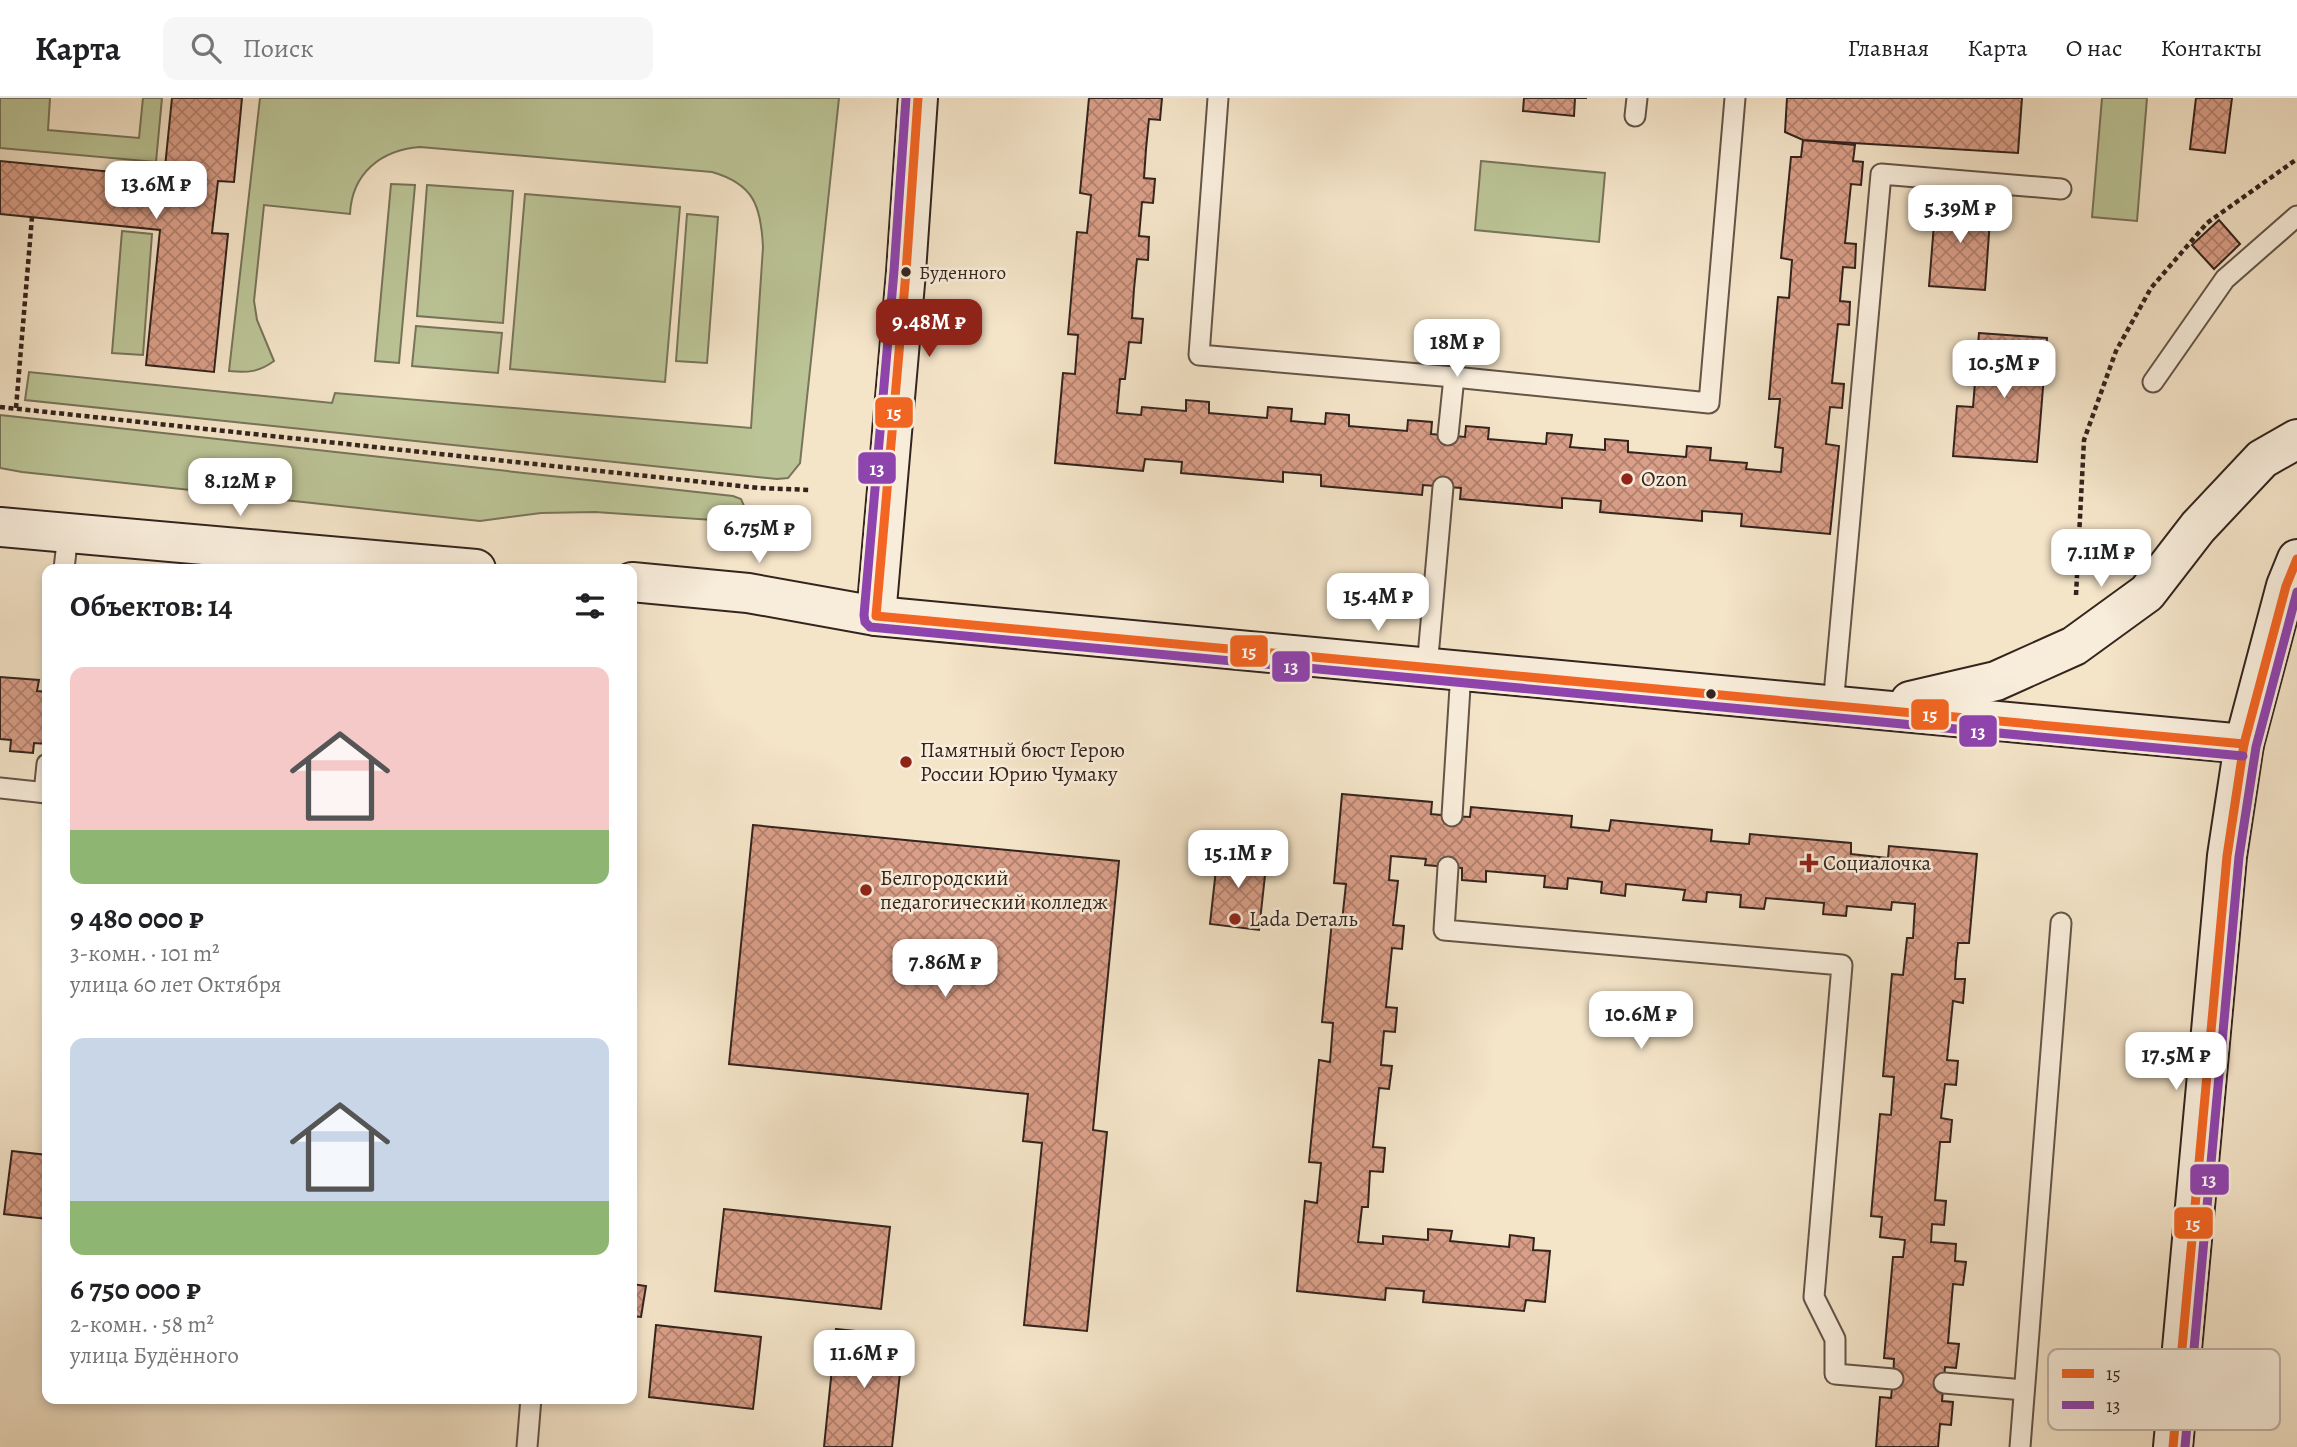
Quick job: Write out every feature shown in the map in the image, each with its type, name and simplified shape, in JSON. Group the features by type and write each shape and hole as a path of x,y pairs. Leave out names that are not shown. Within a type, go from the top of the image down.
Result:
{"street":[{"path":"876,616 906,272 918,98"},
{"path":"1873,710 1996,681 2074,646 2147,593 2198,527 2262,459 2297,439"},
{"path":"0,527 66,551 361,564"},
{"path":"2182,1349 2227,856 2244,744 2286,586 2297,559"},
{"path":"637,582 748,593 876,616 2244,744"}],"lane":[{"path":"1218,98 1199,355 1710,403 1735,98"},
{"path":"1833,706 1881,174 2061,189"},
{"path":"2153,382 2225,279 2297,216"},
{"path":"1448,435 1454,377"},
{"path":"1443,486 1444,669 1452,816"},
{"path":"0,788 42,793"},
{"path":"1448,867 1444,930 1842,965 1814,1297 1835,1339 1835,1374 1893,1379"},
{"path":"2020,1447 2061,923"},
{"path":"1944,1383 2024,1390"},
{"path":"527,1447 531,1404"}],"path":[{"path":"16,408 32,217"},
{"path":"0,407 745,487 811,490"}],"green space":[{"path":"0,98 50,98 48,130 139,138 143,98 162,98 156,162 0,148"},
{"path":"260,98 839,98 800,463 788,478 777,479 25,400 29,372 332,403 335,393 751,428 763,247 760,220 757,208 746,190 726,177 712,172 420,147 393,153 371,166 356,187 350,214 264,205 254,301 257,320 274,361 253,371 229,371"},
{"path":"2102,98 2147,98 2137,221 2092,217"},
{"path":"1481,161 1605,173 1599,242 1475,230"},
{"path":"391,184 415,185 399,363 375,361"},
{"path":"427,185 513,191 503,323 417,316"},
{"path":"525,194 680,207 665,382 510,369"},
{"path":"687,214 718,217 707,363 676,361"},
{"path":"122,231 152,234 143,355 112,353"},
{"path":"416,326 502,333 498,373 412,366"},
{"path":"0,415 733,496 741,499 745,508 742,522 595,512 541,513 480,521 22,472 0,468"}],"building":[{"path":"172,98 242,98 234,182 218,181 212,233 228,234 214,372 146,365 160,230 0,214 0,161 164,177"},
{"path":"1089,98 1162,98 1160,120 1149,119 1144,178 1155,179 1153,203 1142,202 1139,236 1149,237 1148,260 1137,259 1134,289 1132,318 1143,319 1141,343 1129,342 1125,379 1120,379 1117,413 1141,415 1142,407 1186,411 1186,400 1209,402 1209,413 1267,418 1268,407 1292,409 1291,421 1325,424 1326,413 1349,415 1349,426 1407,431 1408,420 1432,422 1431,434 1465,437 1466,426 1489,428 1488,439 1546,444 1547,433 1572,435 1570,447 1605,450 1605,439 1628,441 1628,452 1686,457 1687,446 1711,448 1710,460 1747,463 1746,469 1781,472 1783,448 1775,447 1780,399 1769,399 1778,297 1789,298 1792,260 1781,258 1791,157 1801,157 1803,140 1855,145 1853,161 1863,162 1861,185 1851,184 1845,243 1856,244 1855,268 1843,267 1840,301 1850,302 1849,325 1838,324 1832,383 1844,384 1842,408 1830,407 1826,444 1839,446 1830,534 1741,526 1742,514 1702,511 1702,521 1600,512 1601,501 1562,498 1562,508 1460,499 1461,488 1423,485 1422,495 1321,486 1321,475 1283,472 1283,482 1181,473 1182,462 1145,459 1143,471 1055,463 1063,373 1075,374 1078,335 1068,334 1077,232 1087,233 1091,195 1080,193"},
{"path":"1524,98 1575,98 1574,116 1523,111"},
{"path":"1787,98 2022,98 2018,153 1803,140 1785,132"},
{"path":"2196,98 2232,98 2225,153 2190,149"},
{"path":"1936,200 1991,205 1985,290 1929,286"},
{"path":"2219,220 2240,244 2214,269 2192,245"},
{"path":"1979,333 2047,338 2037,462 1953,456 1957,406 1973,407"},
{"path":"0,677 39,680 37,691 42,692 42,744 34,743 33,753 10,751 11,740 0,739"},
{"path":"1342,794 1432,802 1431,814 1470,817 1471,807 1572,816 1571,827 1609,831 1611,820 1712,830 1711,841 1749,844 1750,834 1851,843 1851,854 1888,858 1889,846 1977,854 1969,943 1958,943 1956,962 1955,979 1965,979 1963,1003 1953,1001 1947,1060 1958,1061 1956,1085 1945,1084 1941,1118 1952,1120 1950,1142 1940,1142 1935,1200 1946,1201 1944,1225 1932,1224 1931,1242 1956,1244 1955,1261 1966,1262 1963,1285 1953,1284 1948,1343 1959,1344 1956,1368 1945,1367 1942,1401 1953,1402 1951,1425 1940,1424 1938,1447 1876,1447 1880,1397 1891,1398 1893,1379 1894,1359 1884,1358 1893,1257 1903,1257 1905,1240 1880,1237 1882,1217 1871,1216 1880,1114 1891,1115 1894,1077 1883,1076 1892,974 1903,975 1907,938 1913,938 1915,904 1892,902 1891,910 1847,906 1846,916 1823,914 1824,903 1766,898 1764,909 1740,907 1741,895 1707,892 1706,902 1683,900 1685,890 1626,884 1625,896 1601,893 1602,882 1568,878 1567,889 1544,887 1545,876 1486,871 1486,882 1462,880 1462,868 1425,865 1426,859 1391,856 1389,880 1398,881 1393,925 1404,926 1402,949 1392,948 1386,1007 1397,1008 1395,1032 1384,1031 1381,1065 1392,1066 1389,1089 1379,1088 1373,1147 1385,1148 1383,1172 1370,1171 1368,1207 1362,1207 1358,1242 1383,1244 1383,1236 1428,1240 1428,1229 1452,1231 1450,1241 1509,1247 1510,1235 1534,1238 1533,1250 1550,1251 1545,1302 1526,1300 1524,1311 1423,1302 1424,1291 1386,1288 1385,1300 1297,1291 1305,1201 1317,1203 1321,1163 1309,1162 1319,1060 1330,1062 1333,1023 1322,1022 1332,921 1342,921 1346,884 1334,883"},
{"path":"753,825 1119,861 1093,1130 1107,1132 1087,1331 1024,1325 1042,1143 1023,1141 1028,1094 729,1064"},
{"path":"1218,851 1267,857 1259,930 1210,924"},
{"path":"12,1151 42,1154 42,1218 4,1214"},
{"path":"724,1209 890,1227 881,1309 715,1291"},
{"path":"637,1285 646,1286 641,1317 637,1317"},
{"path":"656,1325 761,1337 753,1409 649,1397"},
{"path":"836,1329 904,1336 892,1447 824,1447"}],"transit line":[{"name":"13","path":"906,98 864,615 865,622 870,627 2243,756"},
{"name":"15","path":"918,98 906,272 876,616 2244,744"},
{"name":"15","path":"2182,1349 2227,856 2244,744 2286,586 2297,559"},
{"name":"13","path":"2194,1349 2239,857 2256,747 2297,592"},
{"name":"15","path":"2173,1447 2175,1430"},
{"name":"13","path":"2185,1447 2187,1430"}],"place":[{"name":"Буденного","path":"906,272"},
{"name":"Ozon","path":"1627,479"},
{"name":"Памятный бюст Герою России Юрию Чумаку","path":"906,762"},
{"name":"Социалочка","path":"1809,863"},
{"name":"Белгородский педагогический колледж","path":"866,890"},
{"name":"Lada Dеталь","path":"1235,919"}]}
